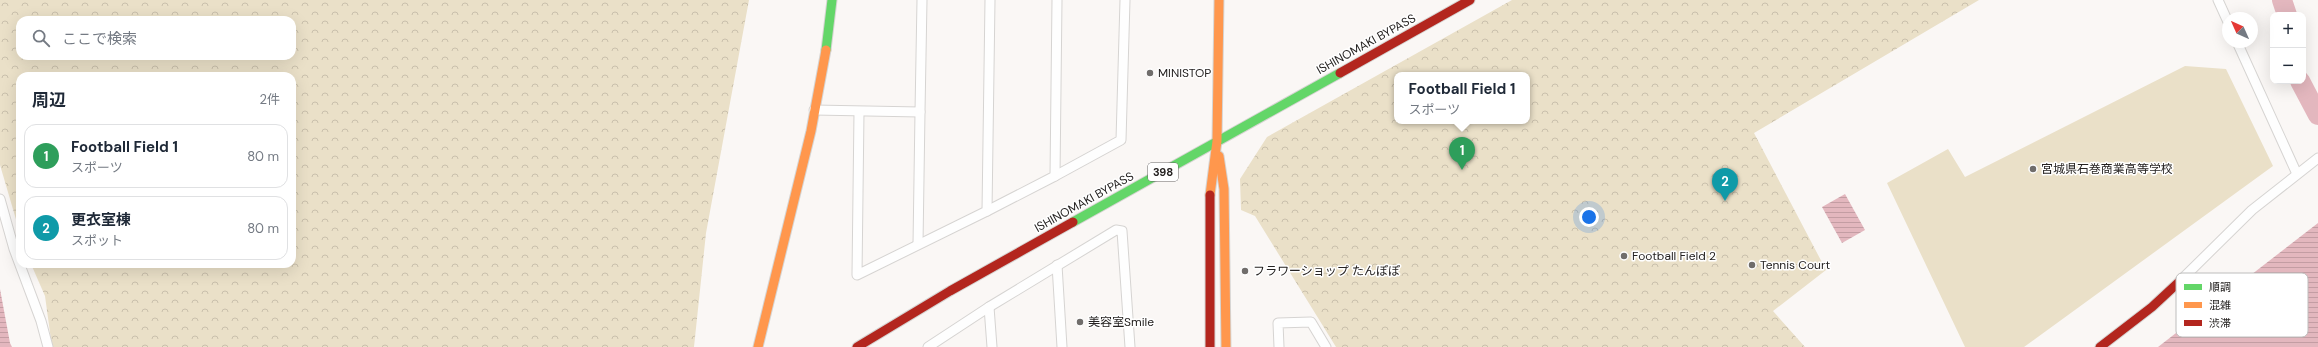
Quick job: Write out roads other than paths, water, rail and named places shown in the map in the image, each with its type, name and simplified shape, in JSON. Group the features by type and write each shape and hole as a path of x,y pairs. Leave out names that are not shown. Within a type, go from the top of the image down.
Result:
{"main road":[{"path":"758,347 824,64 832,0"},
{"path":"1210,347 1209,199 1217,141 1219,0"},
{"name":"ISHINOMAKI BYPASS","path":"857,347 950,291 1470,0"},
{"path":"1217,141 1224,189 1226,347"},
{"path":"2100,347 2152,307 2176,285"}],"street":[{"path":"918,244 922,0"},
{"path":"987,211 990,0"},
{"path":"1055,176 1057,0"},
{"path":"859,112 857,275 987,211 1121,140 1125,0"},
{"path":"2218,0 2223,12"},
{"path":"2240,48 2297,174"},
{"path":"814,110 920,112"},
{"path":"2188,273 2252,210 2318,158"},
{"path":"0,199 16,254"},
{"path":"928,347 989,306 1116,230 1122,231 1130,347"},
{"path":"1057,265 1062,347"},
{"path":"21,268 41,321 48,347"},
{"path":"989,306 992,347"},
{"path":"1279,347 1278,323 1311,322 1326,347"}],"waterway":[{"path":"2282,0 2286,12"},
{"path":"2302,84 2318,115"}],"place":[{"name":"MINISTOP","path":"1150,73"},
{"name":"宮城県石巻商業高等学校","path":"2033,169"},
{"name":"Football Field 1","path":"1462,170"},
{"name":"更衣室棟","path":"1725,201"},
{"name":"Football Field 2","path":"1624,256"},
{"name":"Tennis Court","path":"1752,265"},
{"name":"フラワーショップ たんぽぽ","path":"1245,271"},
{"name":"美容室Smile","path":"1080,322"}]}
